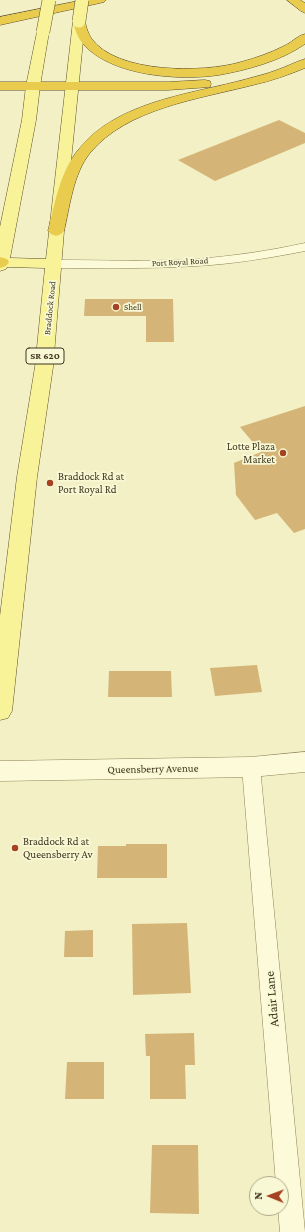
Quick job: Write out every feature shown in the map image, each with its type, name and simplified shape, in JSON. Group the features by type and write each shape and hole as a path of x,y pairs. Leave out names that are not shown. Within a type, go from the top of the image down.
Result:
{"highway":[{"path":"0,21 100,0"},
{"path":"293,0 305,8"},
{"path":"79,21 83,34 89,43 109,57 129,65 173,72 202,72 234,68 278,53 292,47 305,38"},
{"path":"0,79 71,86 168,86 201,84 260,77 302,65"},
{"path":"56,231 66,190 74,168 84,151 97,136 109,128 143,111 251,82 302,65"},
{"path":"0,86 33,83"}],"main road":[{"path":"49,0 33,83 28,124 0,264 54,264"},
{"name":"Braddock Road","path":"0,711 28,477 44,368 56,231 71,86 82,0"}],"street":[{"name":"Port Royal Road","path":"54,264 162,264 202,262 243,258 305,247"},
{"name":"Queensberry Avenue","path":"0,771 252,767 305,762"},
{"name":"Adair Lane","path":"252,767 293,1232"}],"building":[{"path":"279,120 305,133 305,143 215,181 178,160"},
{"path":"85,299 173,299 174,342 146,342 146,316 84,316"},
{"path":"305,406 305,529 294,533 277,513 255,520 236,495 234,463 261,452 240,427"},
{"path":"257,665 262,692 215,696 210,668"},
{"path":"109,671 171,671 172,697 108,697"},
{"path":"126,844 167,844 167,878 97,878 98,846 126,846"},
{"path":"187,923 191,993 133,995 132,924"},
{"path":"93,930 93,957 64,957 65,931"},
{"path":"194,1033 195,1065 185,1065 186,1099 150,1099 150,1056 146,1056 145,1034"},
{"path":"67,1062 104,1062 104,1099 65,1099"},
{"path":"152,1145 198,1145 199,1214 150,1213"}],"place":[{"name":"Shell","path":"116,307"},
{"name":"Lotte Plaza Market","path":"283,453"},
{"name":"Braddock Rd at Port Royal Rd","path":"50,483"},
{"name":"Braddock Rd at Queensberry Av","path":"15,848"}]}
